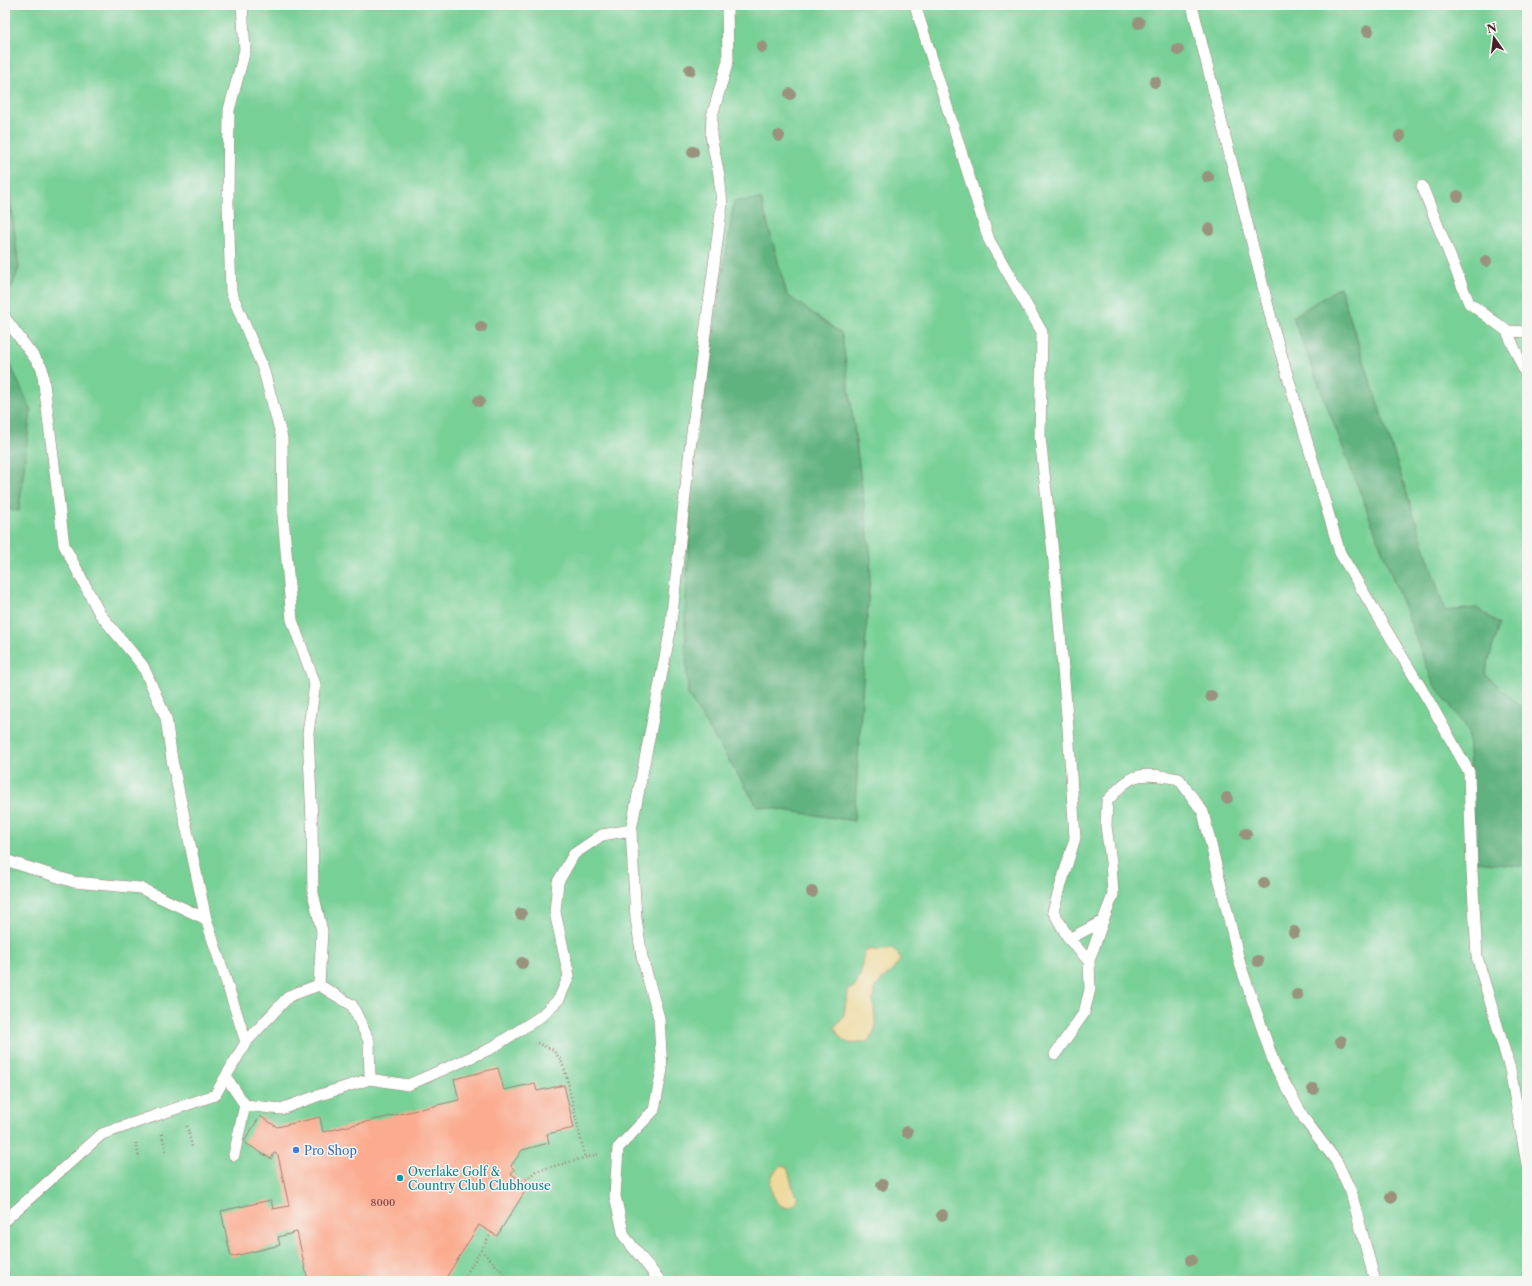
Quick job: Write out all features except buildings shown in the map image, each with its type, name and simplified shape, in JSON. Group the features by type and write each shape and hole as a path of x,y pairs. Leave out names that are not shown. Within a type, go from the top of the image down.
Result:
{"lane":[{"path":"242,5 245,50 229,110 228,204 231,292 263,368 282,438 283,516 292,620 315,684 308,733 312,820 313,893 322,931 319,985"},
{"path":"660,1281 624,1236 615,1196 618,1148 654,1110 662,1070 659,1018 642,957 636,918 631,830 670,632 692,440 722,204 719,175 711,136 712,116 728,60 727,5"},
{"path":"915,5 989,240 1042,332 1040,437 1055,578 1068,728 1075,838 1053,911 1069,939 1089,961"},
{"path":"1192,5 1274,330 1340,554 1430,703 1469,772 1472,871 1477,957 1510,1069 1527,1164"},
{"path":"1422,186 1469,303 1507,330 1527,332"},
{"path":"5,318 42,368 64,545 100,614 143,666 166,718 172,760 206,919 246,1042"},
{"path":"1507,330 1527,377"},
{"path":"1055,1054 1084,1013 1090,989 1089,961 1113,895 1111,862 1106,826 1107,801 1133,777 1157,775 1179,779 1203,812 1240,964 1275,1066 1305,1120 1337,1162 1351,1192 1375,1281"},
{"path":"245,1105 281,1109 370,1079 408,1085 490,1049 540,1017 559,999 569,976 555,912 558,882 574,854 602,835 631,830"},
{"path":"5,860 74,882 140,888 206,919"},
{"path":"1069,939 1103,920"},
{"path":"5,1220 102,1134 215,1095 246,1042 289,996 319,985"},
{"path":"319,985 352,1005 369,1041 370,1079"},
{"path":"226,1077 245,1105 234,1155"}],"path":[{"path":"531,1043 544,1045 553,1050 561,1060 566,1074 585,1158"},
{"path":"187,1125 192,1147"},
{"path":"161,1131 166,1153"},
{"path":"134,1137 139,1158"},
{"path":"523,1182 536,1171 618,1148"},
{"path":"462,1281 492,1232"},
{"path":"480,1250 511,1281"}],"green space":[{"path":"5,5 1527,5 1527,1281 5,1281"},
{"path":"5,154 19,268 5,304"},
{"path":"761,199 787,295 842,334 871,558 854,821 757,806 688,695 685,623 692,474 734,201"},
{"path":"1340,287 1445,611 1477,608 1499,624 1485,674 1527,712 1527,867 1475,862 1468,729 1433,683 1293,317"},
{"path":"5,353 31,410 19,511 5,509"}],"sand":[{"path":"872,949 877,951 891,949 898,953 900,960 894,969 879,983 875,990 873,1001 875,1029 869,1041 848,1043 841,1038 835,1027 844,1015 849,990 856,985 861,973 864,952"},
{"path":"783,1165 787,1167 792,1186 797,1197 796,1203 789,1207 783,1207 778,1202 773,1196 771,1188 771,1179 775,1171"}],"place":[{"name":"Pro Shop","path":"296,1150"},
{"name":"Overlake Golf & Country Club Clubhouse","path":"400,1178"}]}
